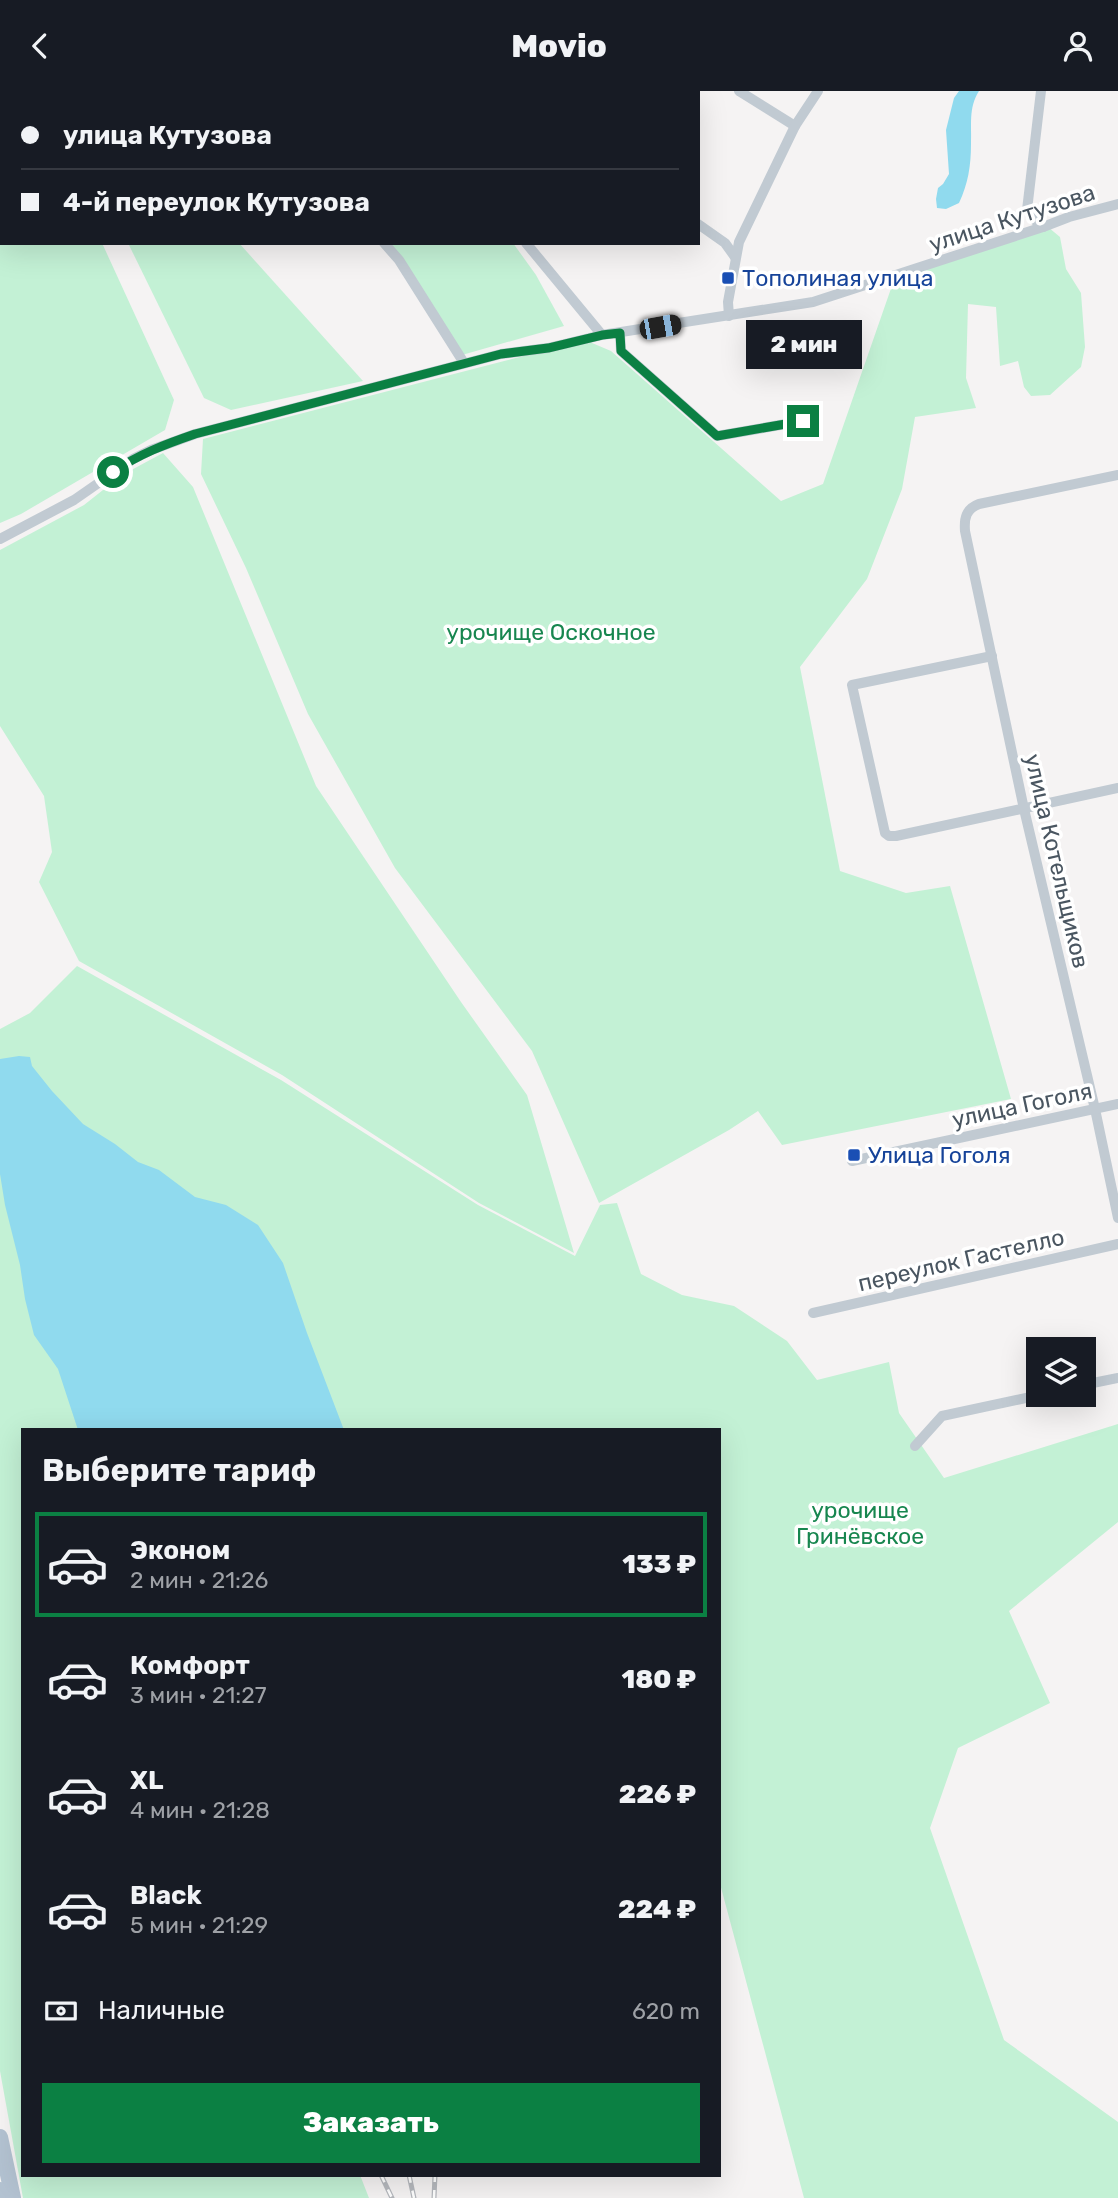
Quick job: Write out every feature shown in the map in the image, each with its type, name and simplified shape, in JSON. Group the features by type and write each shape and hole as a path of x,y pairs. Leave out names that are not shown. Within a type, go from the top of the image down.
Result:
{"main road":[{"path":"0,2137 4,2171 13,2198"},
{"path":"0,2190 2,2198"}],"street":[{"path":"739,91 795,126"},
{"path":"729,316 728,302 735,257 749,219 795,126 818,91"},
{"path":"1041,91 1027,210 1043,227"},
{"name":"улица Кутузова","path":"0,539 74,500 133,459 195,434 501,354 548,348 602,335 813,302 1069,217 1118,204"},
{"path":"700,225 725,243 735,257"},
{"path":"386,245 399,260 464,363"},
{"path":"528,245 602,335"},
{"path":"620,333 621,351 717,436 803,421"},
{"name":"улица Котельщиков","path":"1118,475 979,504 967,513 965,531 1024,809 1118,1218"},
{"path":"992,656 852,685 883,828 889,836 1118,788"},
{"name":"улица Гоголя","path":"852,1161 1118,1104"},
{"name":"переулок Гастелло","path":"813,1313 1118,1244"},
{"path":"1096,1382 1118,1378"},
{"path":"915,1446 942,1416 1026,1398"}],"green space":[{"name":"урочище Оскочное","path":"1048,227 1060,237 1066,269 1081,293 1085,347 1081,367 1050,395 1031,396 1024,387 1018,361 1000,366 996,307 968,304 966,378 976,408 915,417 902,489 867,579 800,667 840,871 906,893 950,886 1011,1099 782,1145 758,1111 599,1203 532,1051 395,868 308,714 246,568 201,474 203,439 585,340 611,351 781,501 823,484 895,277"},
{"path":"0,245 103,245 174,400 165,430 21,514 0,523"},
{"path":"129,245 241,245 363,381 231,410 204,398"},
{"path":"389,245 514,245 536,275 564,326 462,355"},
{"path":"163,453 193,487 316,786 527,1095 574,1253 479,1203 282,1075 79,961 39,882 52,852 44,796 0,726 0,550 84,505 122,475"},
{"name":"урочище Гринёвское","path":"77,966 281,1080 478,1205 575,1256 600,1205 617,1203 641,1274 682,1295 734,1306 787,1341 817,1380 889,1362 899,1413 944,1478 1118,1424 1118,1522 1009,1611 1050,1703 958,1748 930,1828 1004,2040 1118,2122 1118,2198 804,2198 721,1887 721,1428 21,1428 21,2177 361,2177 369,2198 23,2198 0,2071 0,1029 30,1013"}],"water":[{"path":"959,91 979,91 972,110 968,175 959,203 946,209 937,208 938,188 949,174 946,130 954,98"},
{"path":"30,1057 32,1066 83,1124 138,1162 159,1170 195,1197 226,1205 258,1225 283,1263 343,1428 77,1428 58,1369 34,1335 5,1205 0,1174 0,1059"}],"railway":[{"path":"382,2177 392,2198"},
{"path":"409,2177 414,2198"},
{"path":"434,2198 435,2177"}],"place":[{"name":"Тополиная улица","path":"728,278"},
{"name":"Улица Гоголя","path":"854,1155"}],"route":[{"path":"113,472 151,450 195,434 501,354 548,348 620,333 621,351 717,436 803,421"}]}
